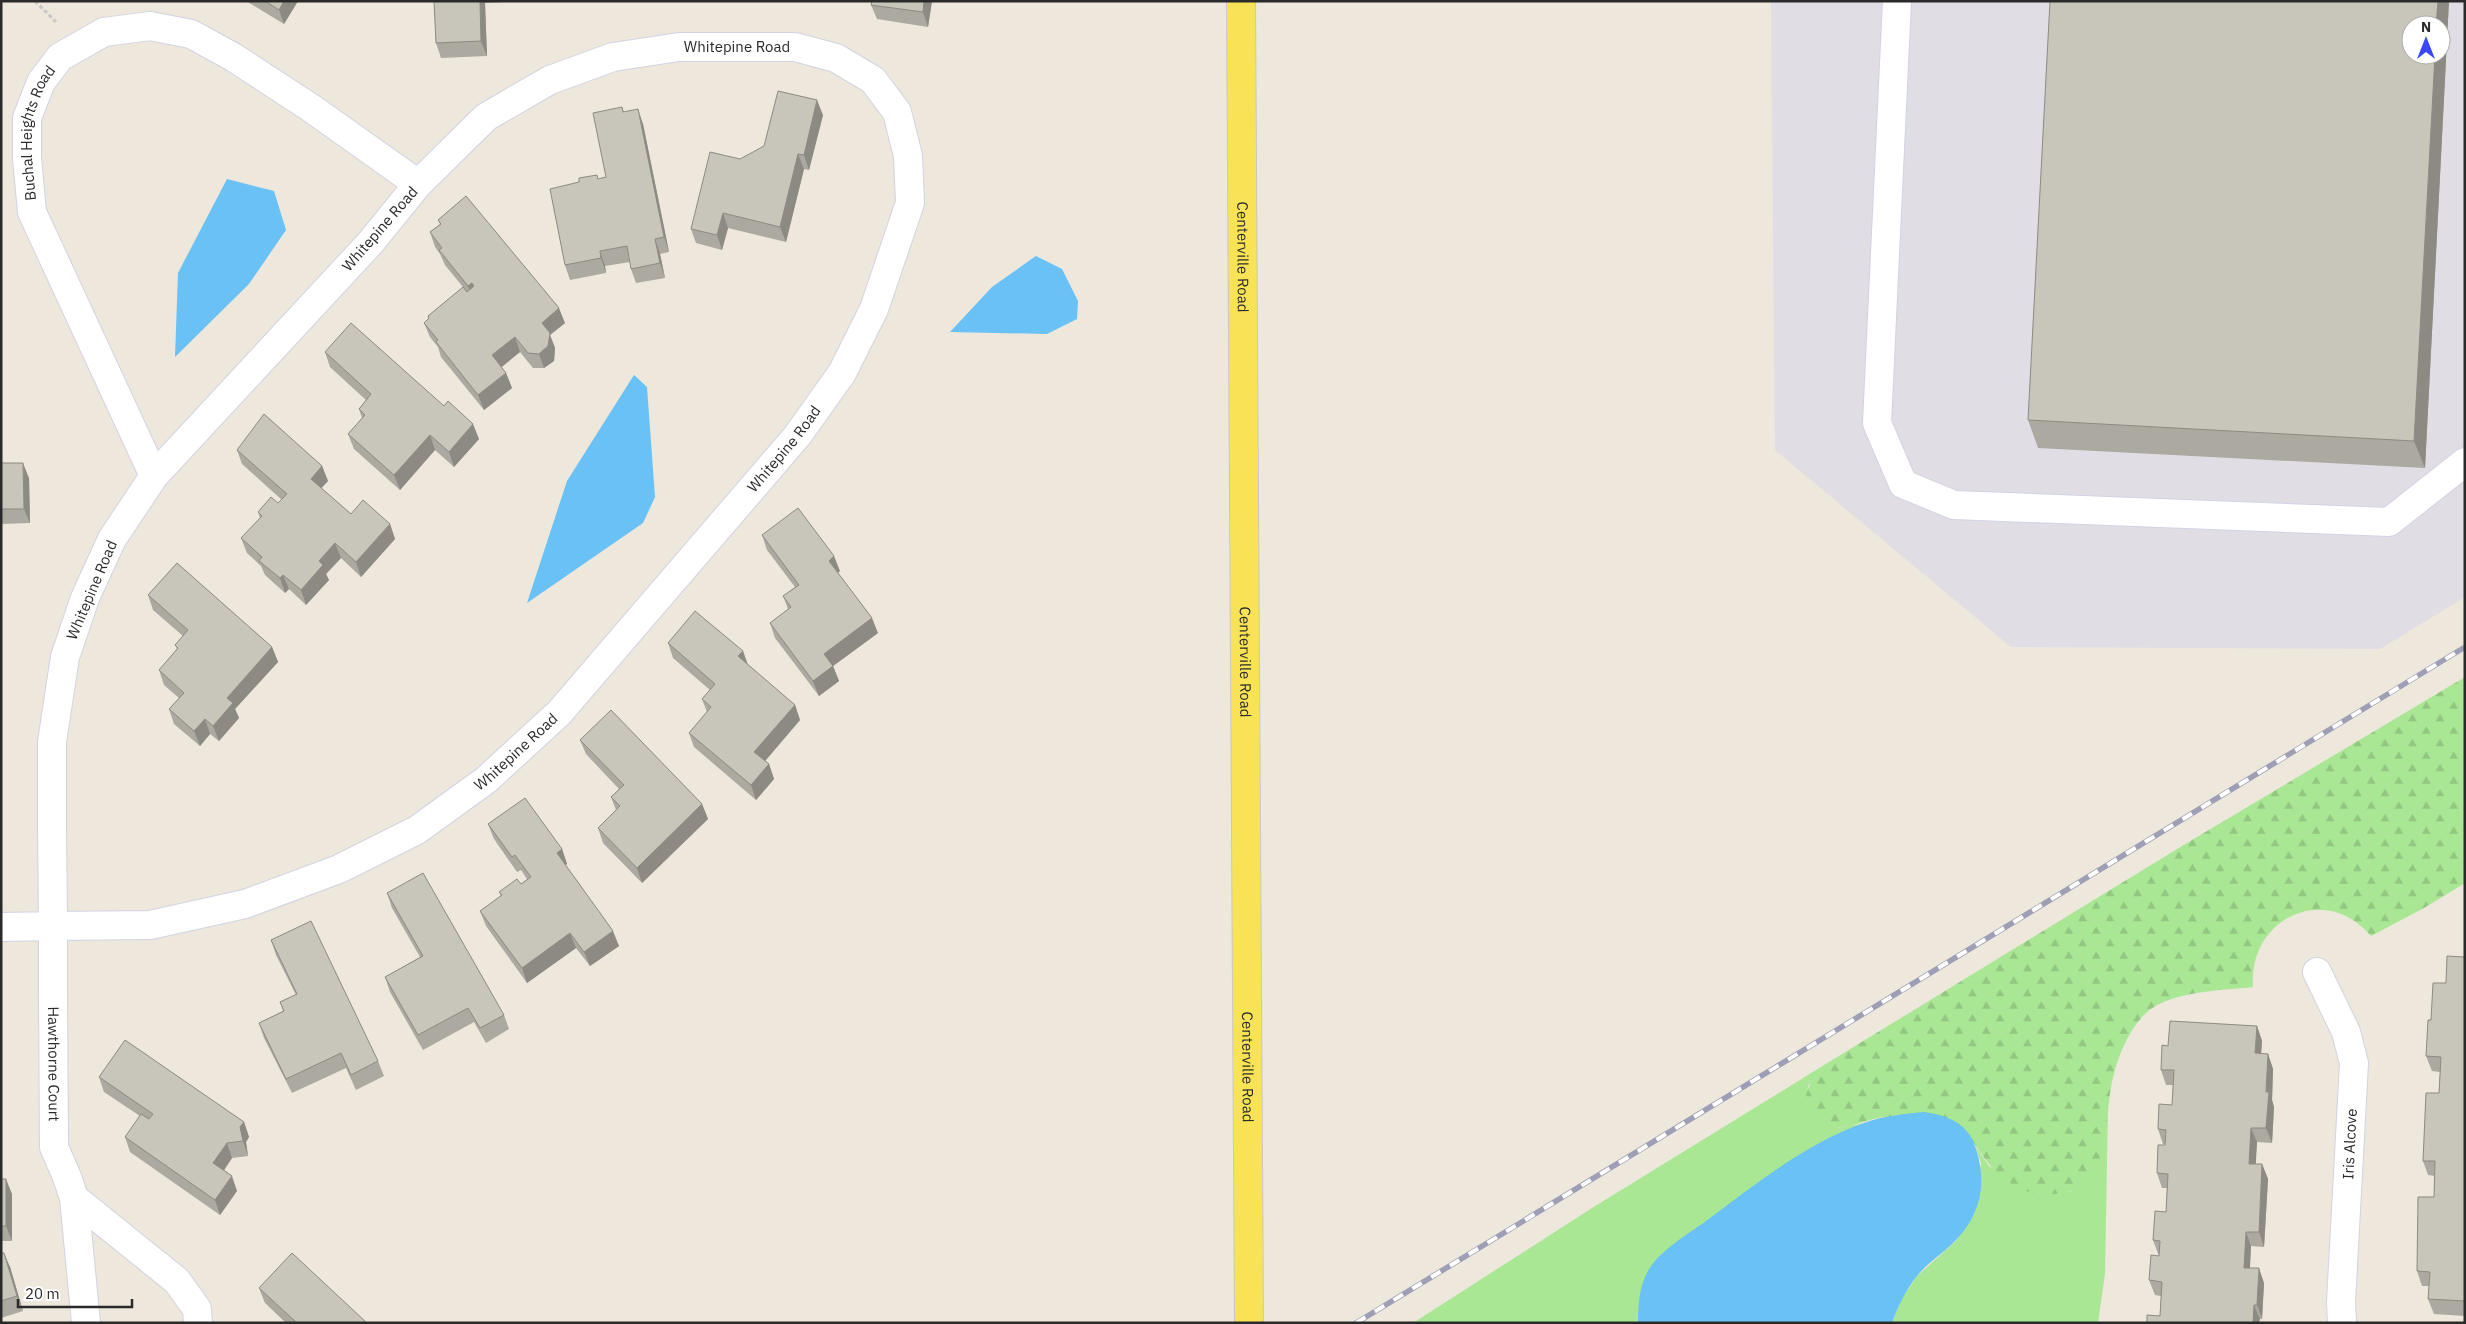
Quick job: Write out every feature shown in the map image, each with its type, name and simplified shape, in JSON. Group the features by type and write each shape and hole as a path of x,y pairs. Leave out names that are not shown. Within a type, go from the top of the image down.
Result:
{"main road":[{"name":"Centerville Road","path":"1242,1 1250,1323"}],"street":[{"path":"1897,1 1877,423 1903,484 1954,505 2389,522 2465,462"},
{"name":"Buchal Heights Road","path":"154,476 32,212 27,158 27,118 41,82 60,58 104,32 150,26 191,34 233,57 311,108 418,184"},
{"name":"Whitepine Road","path":"1,927 150,925 245,904 339,869 417,830 486,780 559,713 797,436 842,373 874,309 910,203 908,156 897,112 873,80 836,58 795,47 679,47 613,57 550,80 486,117 418,184 371,242 154,476 112,539 85,598 65,657 52,742 53,926"},
{"name":"Hawthorne Court","path":"53,926 54,1147 74,1198 86,1323"},
{"name":"Iris Alcove","path":"2317,972 2346,1032 2354,1063 2341,1302 2342,1323"},
{"path":"74,1198 178,1281 197,1309 198,1323"}],"shaded area":[{"path":"1771,1 2465,1 2465,597 2380,649 2011,647 1775,450"}],"green space":[{"path":"2465,677 2465,883 2424,908 2371,936 2353,920 2332,911 2312,910 2293,915 2276,926 2263,943 2255,963 2253,987 2194,993 2165,1001 2152,1008 2136,1024 2119,1056 2112,1082 2100,1158 2093,1173 2082,1185 2066,1192 2043,1194 2030,1192 2018,1187 1998,1173 1967,1132 1887,1117 1852,1126 1834,1128 1826,1125 1810,1113 1806,1105 1809,1086 1829,1062 2187,843"},
{"path":"1829,1062 1808,1086 1806,1104 1839,1128 1864,1123 1838,1134 1669,1249 1647,1275 1640,1296 1638,1323 1413,1323 1592,1208"},
{"path":"2108,1107 2105,1274 2098,1323 1892,1323 1902,1298 1917,1276 1956,1241 1975,1213 1981,1163 1975,1146 1989,1166 2039,1194 2072,1191 2104,1142"}],"water":[{"path":"227,179 274,191 286,230 249,284 175,357 178,273"},
{"path":"1036,256 1062,269 1078,301 1077,319 1047,334 950,332 992,287"},
{"path":"634,375 647,387 655,497 643,523 527,603 567,481"},
{"path":"1924,1112 1949,1118 1956,1122 1963,1127 1973,1140 1981,1174 1980,1198 1971,1220 1964,1230 1913,1281 1892,1323 1638,1323 1640,1296 1645,1277 1653,1263 1674,1243 1801,1153 1843,1131 1871,1121"}],"building":[{"path":"265,1 284,1 279,10"},
{"path":"434,1 480,1 481,41 436,43"},
{"path":"872,1 924,1 923,12 871,5"},
{"path":"2050,1 2438,1 2437,15 2401,15 2401,65 2434,65 2414,441 2028,420"},
{"path":"778,91 817,100 804,155 798,154 780,227 723,213 717,235 691,229 710,152 740,159 764,146"},
{"path":"622,107 623,112 638,109 664,237 655,239 660,263 631,269 627,246 600,251 601,258 565,265 550,189 579,182 579,178 597,175 598,179 606,177 593,113"},
{"path":"466,196 559,308 542,323 550,333 548,346 539,354 528,353 515,337 492,355 506,373 478,395 436,342 438,340 424,323 429,318 428,316 463,287 467,292 474,286 472,283 468,286 439,250 442,248 430,232 441,224 438,220"},
{"path":"351,323 444,406 448,401 473,424 449,452 430,435 394,475 348,434 365,415 359,409 371,394 325,352"},
{"path":"264,414 322,466 311,479 351,514 363,500 390,524 356,562 335,543 319,561 323,565 301,590 283,575 280,578 259,561 262,557 241,538 262,516 258,512 271,497 278,503 287,494 237,450"},
{"path":"1,463 23,463 24,509 1,509"},
{"path":"798,508 834,556 829,561 872,618 824,654 833,666 813,681 770,623 791,607 783,596 799,585 762,535"},
{"path":"177,563 272,647 227,698 233,703 213,726 205,719 194,731 169,709 184,693 159,670 178,648 175,645 188,630 148,595"},
{"path":"695,611 743,651 738,656 795,705 754,752 769,764 751,785 689,733 711,707 702,699 715,684 668,643"},
{"path":"611,710 702,804 637,868 598,828 620,806 611,797 624,785 580,740"},
{"path":"525,798 562,849 557,853 613,931 584,952 570,933 522,968 480,911 502,895 499,892 517,879 521,884 531,877 515,855 512,857 488,824"},
{"path":"423,873 504,1015 480,1028 468,1008 418,1035 385,977 423,956 387,893"},
{"path":"311,921 378,1061 351,1075 341,1053 286,1079 259,1023 284,1011 280,1002 297,994 271,940"},
{"path":"2447,956 2465,957 2465,1301 2428,1299 2430,1272 2417,1271 2418,1197 2434,1197 2435,1161 2423,1161 2426,1093 2439,1093 2441,1057 2426,1056 2428,1020 2431,1020 2433,983 2446,983"},
{"path":"2170,1021 2257,1026 2255,1053 2268,1054 2266,1092 2269,1092 2266,1128 2251,1128 2249,1164 2262,1164 2259,1232 2246,1232 2244,1268 2259,1268 2257,1305 2254,1305 2253,1323 2147,1323 2147,1315 2160,1316 2162,1282 2149,1280 2151,1255 2159,1256 2160,1241 2153,1240 2155,1211 2166,1212 2168,1174 2157,1173 2158,1145 2165,1145 2166,1130 2158,1129 2159,1104 2172,1105 2174,1070 2161,1070 2162,1045 2168,1046"},
{"path":"125,1040 244,1122 240,1127 243,1141 227,1143 213,1163 232,1176 215,1200 125,1137 141,1114 149,1119 153,1114 99,1077"},
{"path":"1,1179 6,1179 6,1226 1,1226"},
{"path":"1,1253 4,1253 17,1296 1,1301"},
{"path":"292,1253 367,1323 297,1323 259,1288"}],"railway":[{"path":"1356,1323 2465,647"}]}
